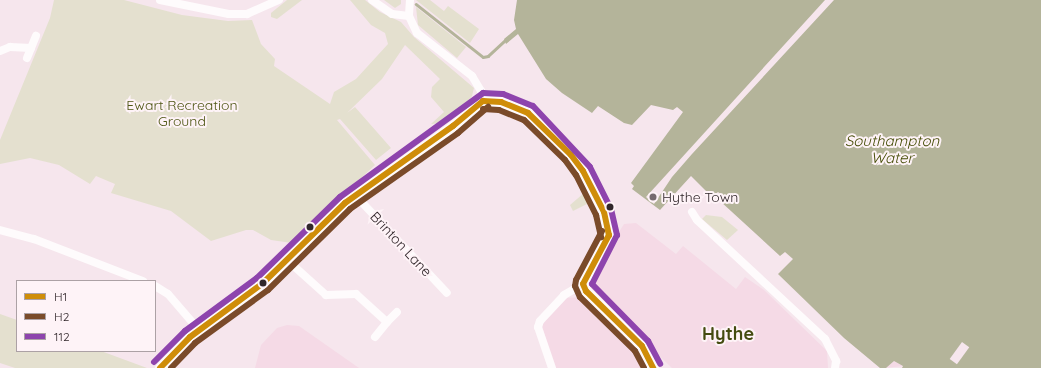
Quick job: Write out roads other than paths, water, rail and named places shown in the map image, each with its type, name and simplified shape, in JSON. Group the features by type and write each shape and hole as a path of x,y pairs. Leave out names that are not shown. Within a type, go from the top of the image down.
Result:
{"street":[{"path":"160,0 187,3 209,12 247,14 279,0"},
{"path":"372,0 392,14 410,16"},
{"path":"410,0 410,16 417,33 472,76 481,91 483,101"},
{"path":"27,58 36,36"},
{"path":"0,51 10,47 31,48"},
{"path":"160,368 199,330 262,284 286,259 355,195 453,126 483,101 501,102 528,113 567,151 583,171 604,212 609,235 583,284 564,295 540,321 540,334 552,368"},
{"name":"Brinton Lane","path":"355,195 448,293"},
{"path":"692,212 697,220 825,339 836,361 835,368"},
{"path":"0,230 34,239 140,280"},
{"path":"286,259 326,295 356,294 387,322"},
{"path":"583,284 586,291 642,346 653,368"},
{"path":"156,287 171,297 199,330"},
{"path":"375,337 397,312"}],"water":[{"name":"Southampton Water","path":"517,0 1041,0 1041,368 902,368 903,366 894,361 886,368 880,368 844,338 778,274 793,259 785,252 780,256 720,201 724,197 718,192 712,197 691,176 660,210 632,189 634,186 631,183 683,112 677,107 673,110 651,105 632,125 624,123 598,106 592,113 562,93 546,79 518,34 506,44 504,39 516,29 514,20"}],"waterway":[{"path":"416,4 483,57 488,56 506,39"}],"place":[{"name":"Hythe Town","path":"653,197"}],"district":[{"name":"Hythe","path":"728,334"}],"park label":[{"name":"Ewart Recreation Ground","path":"182,114"}]}
